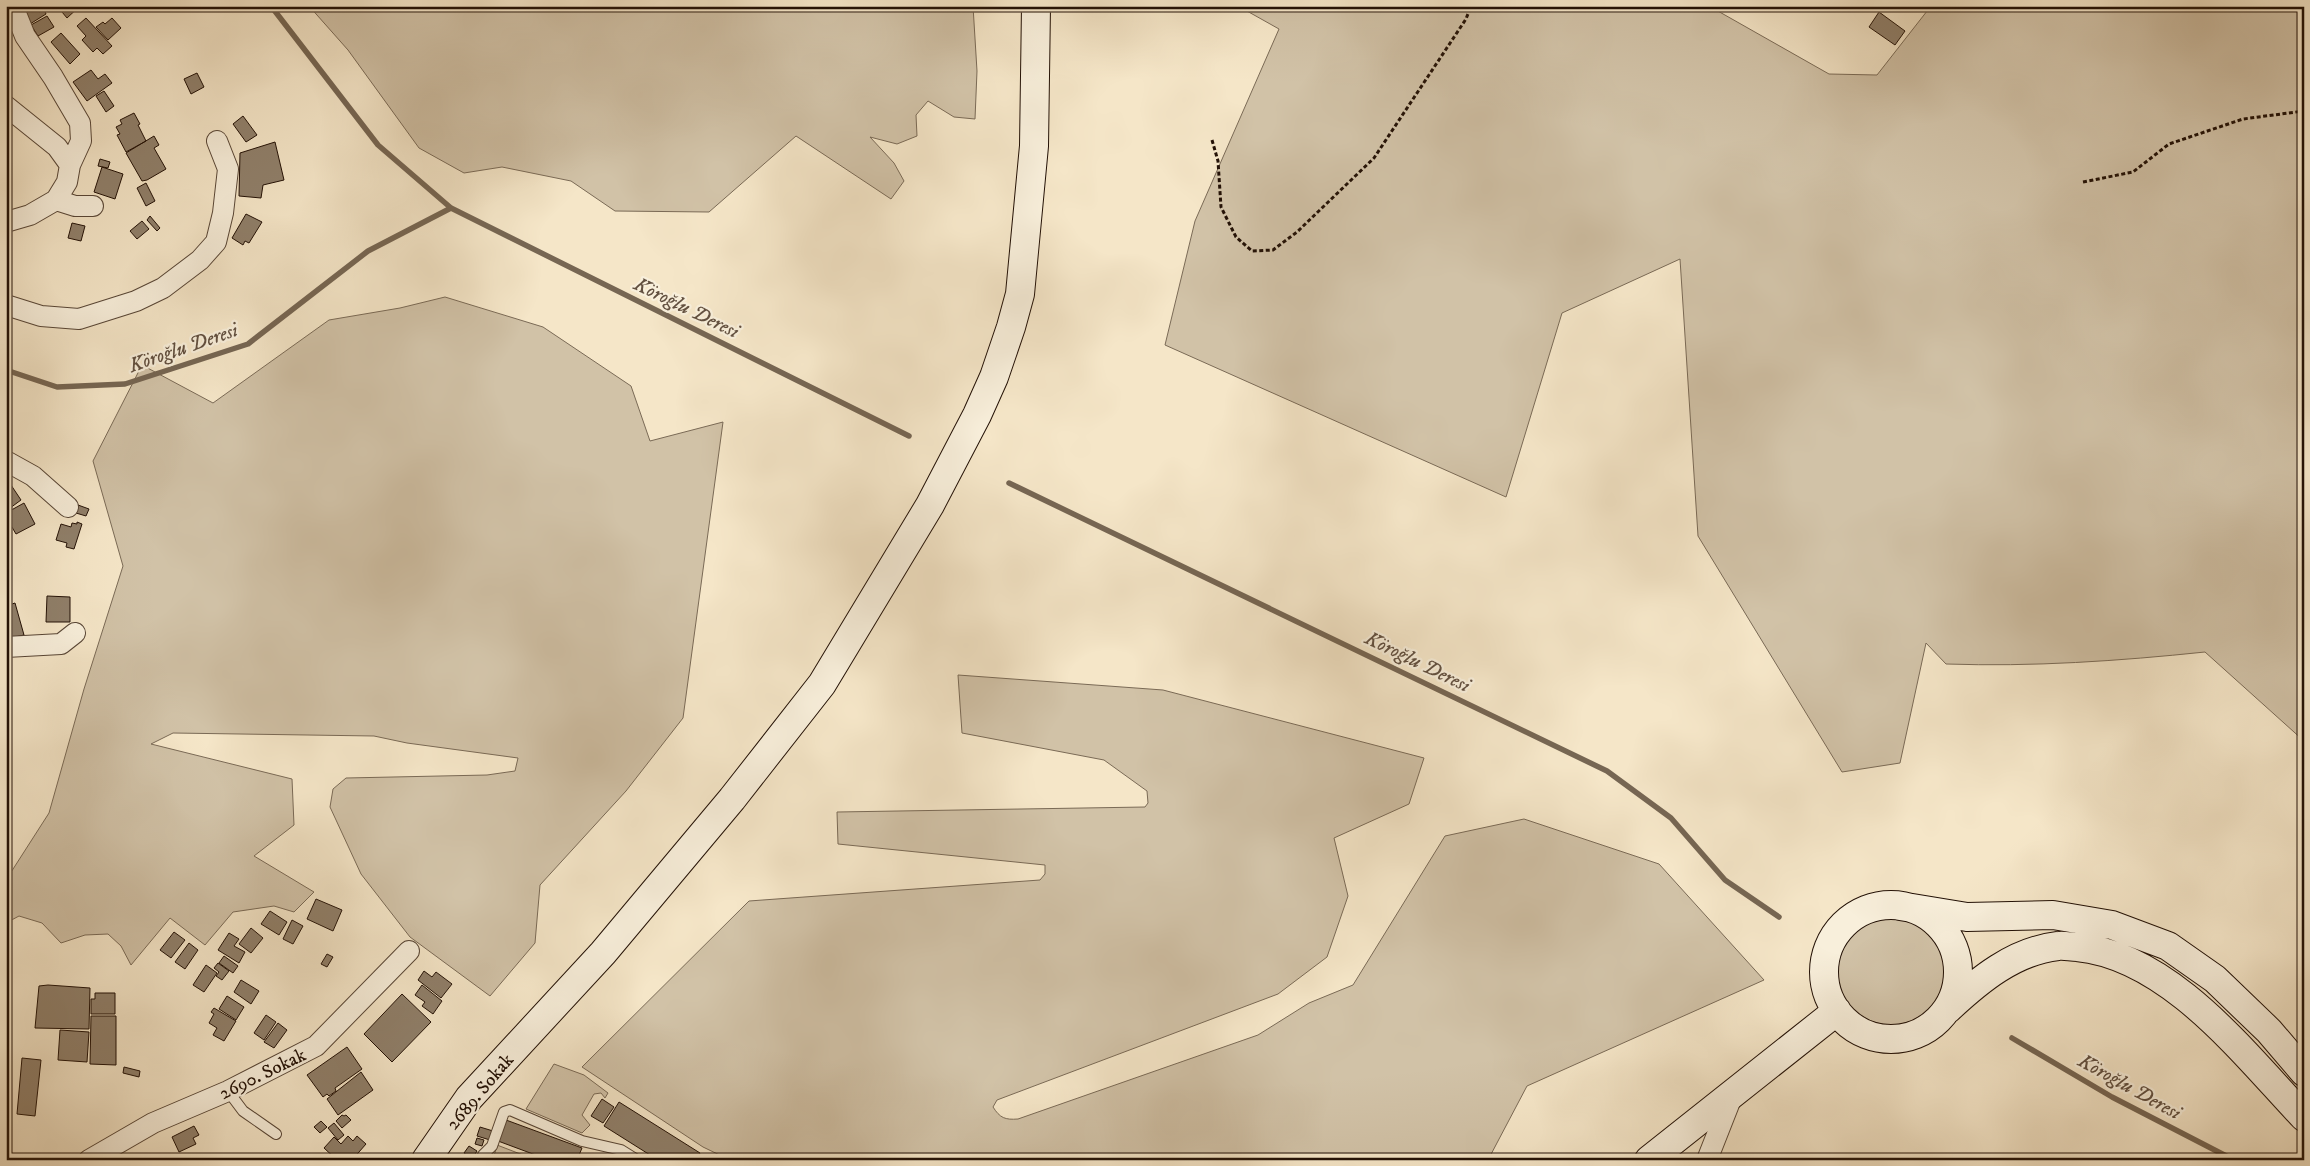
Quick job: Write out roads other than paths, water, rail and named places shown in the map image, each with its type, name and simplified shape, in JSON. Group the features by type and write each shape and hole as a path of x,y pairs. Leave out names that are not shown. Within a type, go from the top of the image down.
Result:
{"main road":[{"name":"2689. Sokak","path":"426,1160 469,1098 610,945 732,799 822,684 930,506 977,415 994,377 1020,294 1034,146 1036,6"},
{"path":"1900,906 1922,912 1940,925 1952,944 1958,966 1957,988 1948,1009"},
{"path":"2304,1072 2269,1031 2215,979 2168,946 2112,925 2053,915 1967,917 1900,906 1877,907 1856,915 1839,930 1828,949 1824,970 1827,992 1837,1011 1852,1026 1871,1036 1893,1039 1914,1035 1933,1025 1948,1009 2004,964 2035,951 2060,946 2096,949 2141,966 2182,995 2224,1033 2304,1117"},
{"path":"1649,1160 1837,1011"}],"street":[{"path":"6,222 30,215 56,200 68,182 70,165 81,141 80,123 53,77 25,36 13,6"},
{"path":"8,114 57,147 70,165"},
{"path":"6,305 41,316 79,319 136,302 163,288 200,260 216,242 223,213 228,169 217,141"},
{"path":"56,200 75,206 93,206"},
{"path":"6,461 33,476 68,507"},
{"path":"6,646 61,644 75,633"},
{"name":"2690. Sokak","path":"89,1160 153,1123 228,1091 316,1046 409,951"},
{"path":"1707,1160 1734,1092"}],"lane":[{"path":"228,1091 243,1110 276,1134"},
{"path":"482,1160 483,1155 492,1146 504,1112 510,1110 582,1141 621,1150 637,1160"}],"waterway":[{"name":"Köroğlu Deresi","path":"271,6 378,145 451,208 909,436"},
{"name":"Köroğlu Deresi","path":"6,370 57,387 125,384 248,344 368,251 451,208"},
{"name":"Köroğlu Deresi","path":"1009,483 1607,771 1671,818 1725,880 1779,917"},
{"name":"Köroğlu Deresi","path":"2012,1038 2112,1097 2234,1160"}]}
